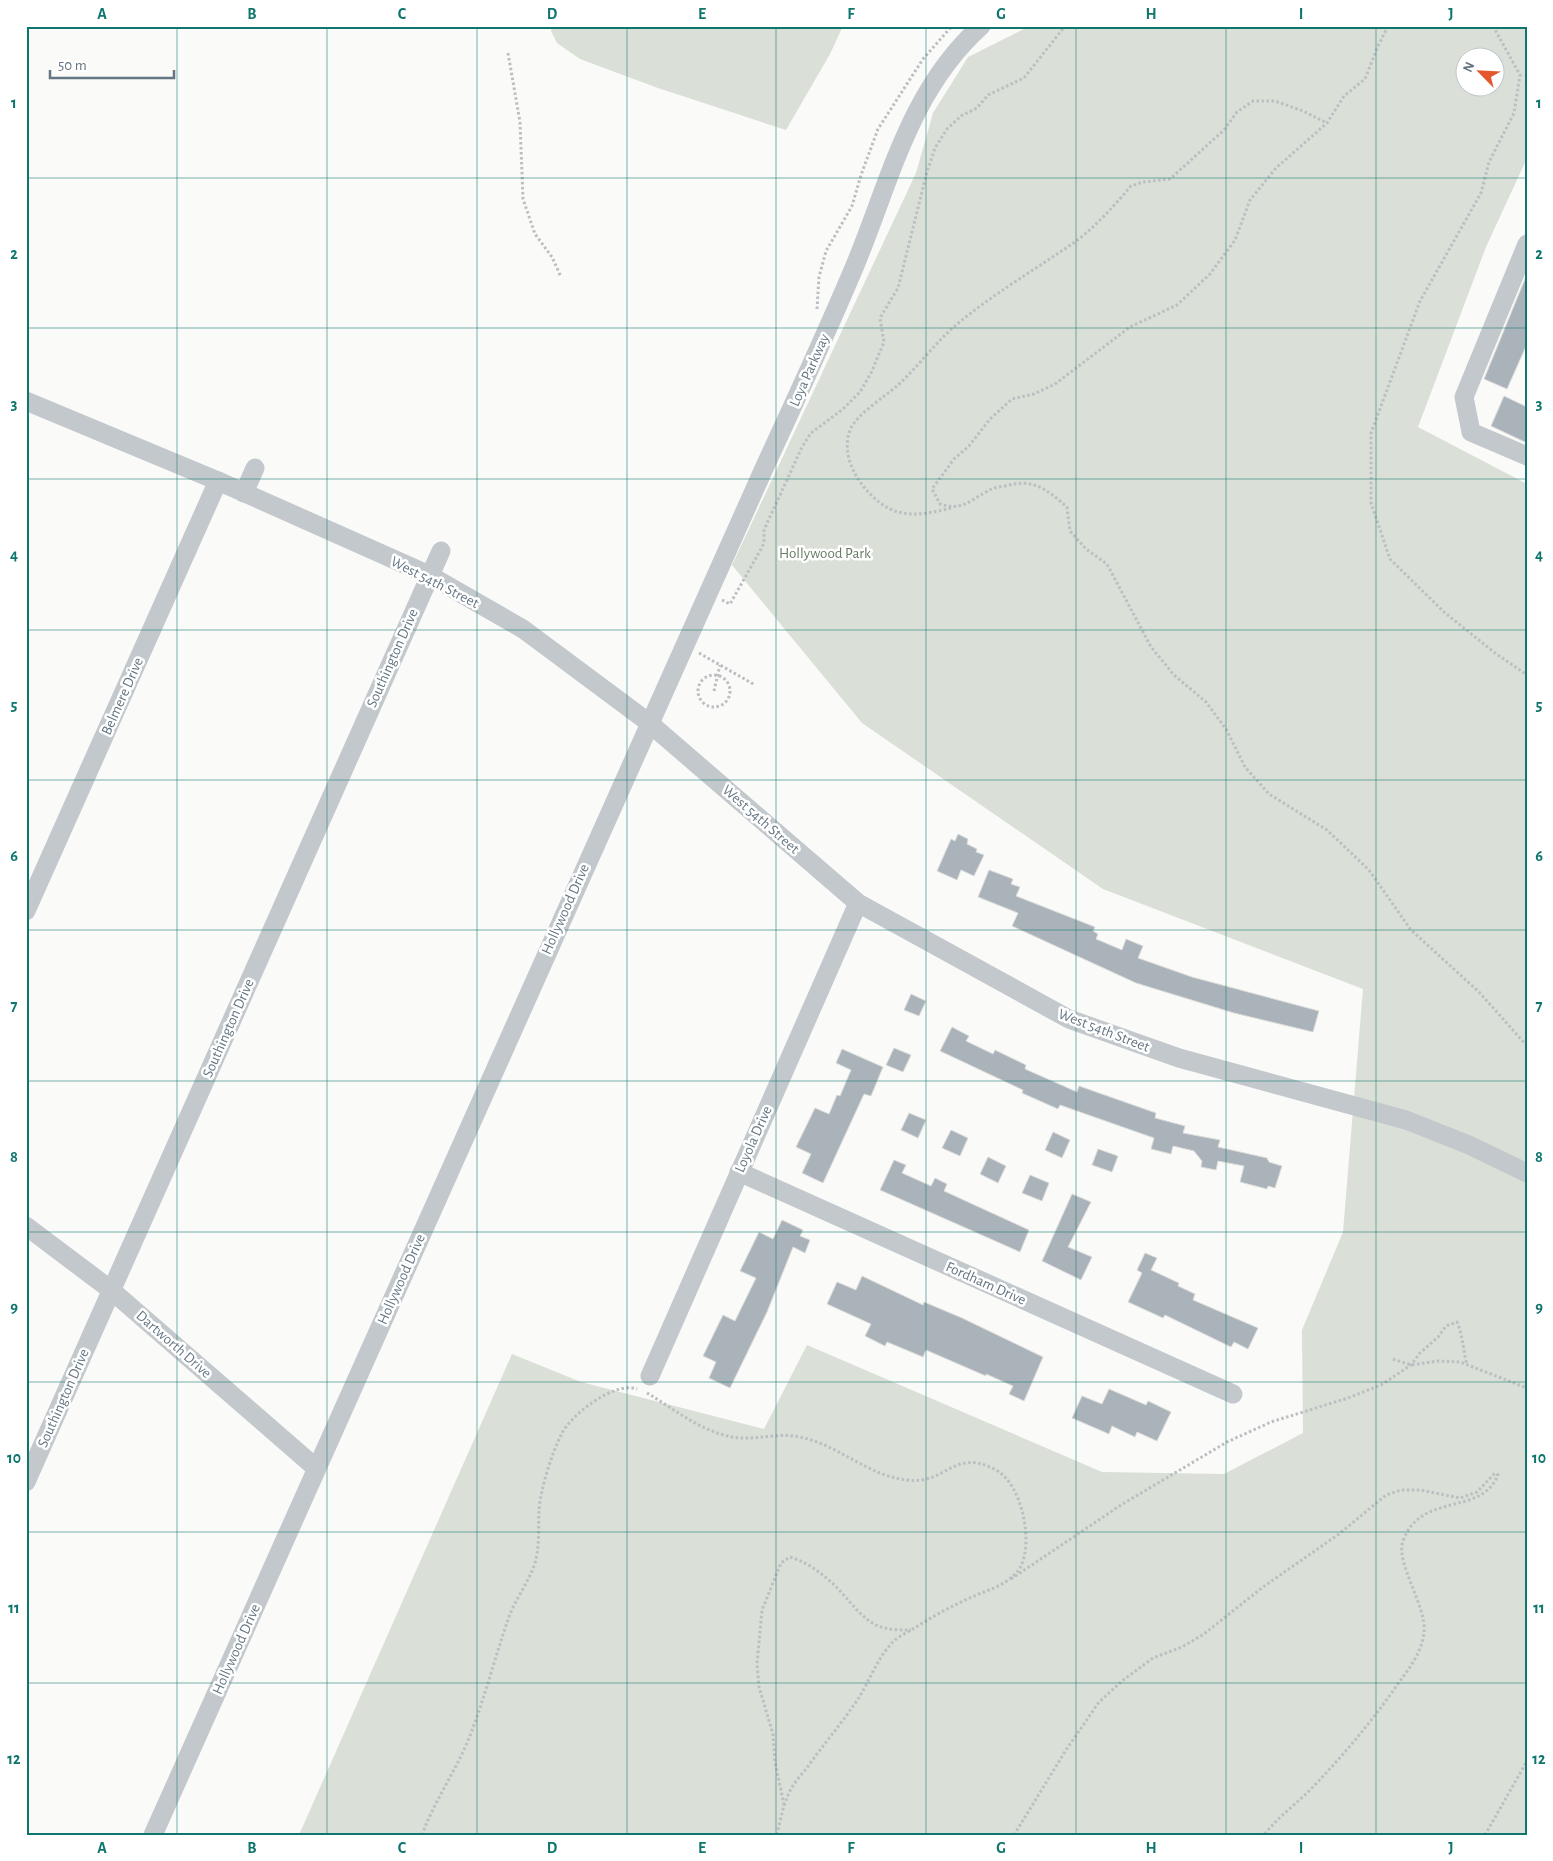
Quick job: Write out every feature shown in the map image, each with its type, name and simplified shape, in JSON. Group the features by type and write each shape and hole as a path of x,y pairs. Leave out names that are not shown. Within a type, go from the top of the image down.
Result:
{"street":[{"name":"Loya Parkway","path":"648,722 856,262 918,106 946,62 981,26"},
{"path":"1527,244 1464,397 1471,432 1527,456"},
{"name":"West 54th Street","path":"26,401 218,481 429,575 523,629 648,722 858,903 1069,1019 1179,1058 1406,1120 1469,1145 1527,1173"},
{"path":"244,493 255,468"},
{"name":"Belmere Drive","path":"26,911 218,481"},
{"name":"Southington Drive","path":"26,1482 441,551"},
{"name":"Hollywood Drive","path":"153,1835 648,722"},
{"name":"Loyola Drive","path":"650,1376 738,1172 858,903"},
{"name":"Fordham Drive","path":"738,1172 1233,1394"},
{"name":"Dartworth Drive","path":"26,1226 111,1290 316,1468"}],"path":[{"path":"816,314 819,277 826,251 852,206 860,175 878,129 923,59 952,26"},
{"path":"730,604 764,543 764,530 802,447 811,433 860,392 884,342 880,318 898,288 919,199 935,148 947,129 961,116 977,108 988,95 1024,78 1065,26"},
{"path":"953,508 940,504 932,489 939,477 990,419 1012,399 1034,394 1055,384 1130,327 1177,305 1210,274 1235,240 1250,200 1276,168 1327,123 1344,96 1365,79 1388,26"},
{"path":"1493,26 1520,75 1514,113 1489,162 1481,193 1420,301 1371,433 1371,503 1390,559 1444,612 1495,653 1527,675"},
{"path":"508,53 520,122 523,199 535,234 552,256 562,277"},
{"path":"1327,123 1303,110 1274,101 1254,101 1237,112 1224,130 1170,178 1143,182 1131,186 1070,246 1014,282 954,327 899,384 856,420 850,430 848,448 860,483 870,495 882,505 918,516 953,508 970,502 988,490 1021,482 1047,490 1067,508 1070,531 1086,549 1107,564 1151,648 1174,675 1206,702 1226,729 1245,767 1269,794 1327,830 1369,870 1411,930 1479,992 1527,1046"},
{"path":"708,657 755,685"},
{"path":"714,691 720,665"},
{"path":"711,675 718,676 724,677 731,687 728,701 718,708 705,706 697,695 700,682 711,675"},
{"path":"777,1835 784,1806 790,1791 858,1700 891,1643 955,1603 1001,1586 1120,1505 1227,1442 1271,1422 1348,1398 1381,1384 1411,1365 1420,1352 1438,1338 1446,1326 1457,1322 1462,1334 1462,1348 1467,1364"},
{"path":"1393,1359 1411,1365 1438,1361 1467,1364 1527,1388"},
{"path":"422,1835 429,1816 460,1760 471,1733 511,1613 534,1564 539,1546 539,1508 562,1433 571,1420 618,1388 629,1386 645,1391 706,1429 724,1436 742,1438 783,1435 804,1437 827,1446 874,1472 891,1478 909,1481 930,1480 953,1465 965,1461 982,1464 998,1471 1015,1492 1026,1524 1026,1550 1019,1569 1001,1586"},
{"path":"1014,1835 1066,1750 1099,1702 1153,1658 1182,1647 1204,1634 1263,1587 1339,1534 1386,1495 1401,1490 1421,1490 1460,1498 1477,1492 1494,1473 1498,1475 1495,1482 1478,1498 1429,1510 1413,1524 1403,1542 1403,1557 1420,1608 1424,1630 1415,1661 1344,1755 1264,1835"},
{"path":"784,1806 775,1762 773,1734 759,1687 757,1664 762,1610 781,1562 790,1557 804,1561 824,1575 858,1611 876,1625 896,1630 911,1630"},
{"path":"1485,1835 1527,1761"}],"green space":[{"path":"552,26 843,26 830,54 786,130 658,88 580,59 557,43 551,31"},
{"name":"Hollywood Park","path":"1030,26 1527,26 1527,158 1486,247 1418,427 1527,484 1527,1835 299,1835 512,1354 581,1382 764,1429 807,1345 1102,1472 1224,1474 1303,1433 1302,1330 1343,1232 1363,989 1103,889 862,723 732,565 916,173 933,113 968,57"}],"building":[{"path":"1527,274 1527,344 1507,389 1484,379"},
{"path":"1504,396 1527,407 1527,443 1491,426"},
{"path":"958,834 968,839 967,844 977,849 976,852 984,855 974,876 961,870 957,880 937,871 951,839 955,841"},
{"path":"989,870 1013,879 1011,884 1020,887 1016,896 1095,927 1093,931 1098,934 1096,939 1122,950 1126,939 1143,946 1138,958 1192,977 1319,1011 1313,1032 1234,1013 1136,983 1012,926 1018,913 978,897"},
{"path":"911,994 926,1001 919,1016 904,1010"},
{"path":"952,1027 969,1036 966,1041 993,1054 995,1050 1026,1065 1025,1069 1077,1092 1079,1086 1156,1113 1155,1118 1185,1126 1183,1133 1220,1140 1218,1147 1267,1158 1269,1162 1282,1166 1275,1188 1268,1186 1267,1189 1240,1182 1244,1166 1218,1161 1216,1170 1201,1167 1202,1161 1194,1151 1173,1146 1171,1154 1151,1149 1154,1138 1060,1105 1058,1109 1022,1093 1023,1090 940,1051"},
{"path":"894,1048 911,1055 903,1072 886,1065"},
{"path":"842,1049 883,1067 871,1096 864,1094 823,1183 802,1173 811,1154 796,1147 815,1108 829,1114 837,1095 840,1096 851,1070 836,1063"},
{"path":"909,1113 926,1120 918,1138 901,1130"},
{"path":"951,1130 968,1138 960,1156 942,1148"},
{"path":"1053,1132 1070,1140 1062,1158 1045,1150"},
{"path":"1098,1149 1118,1156 1112,1172 1092,1165"},
{"path":"988,1157 1006,1166 998,1183 980,1174"},
{"path":"894,1160 906,1165 902,1173 931,1186 935,1178 947,1184 944,1191 1029,1230 1020,1252 880,1190"},
{"path":"1030,1175 1049,1183 1042,1201 1022,1193"},
{"path":"1072,1194 1091,1202 1068,1247 1092,1257 1081,1280 1042,1261"},
{"path":"782,1220 803,1230 800,1236 810,1240 805,1253 793,1247 767,1312 730,1388 709,1378 716,1362 703,1356 723,1315 735,1321 756,1278 740,1271 759,1232 773,1239"},
{"path":"1145,1253 1157,1258 1151,1270 1179,1283 1178,1286 1195,1294 1193,1300 1258,1328 1248,1349 1234,1342 1231,1347 1165,1315 1163,1318 1128,1302 1142,1273 1137,1270"},
{"path":"862,1276 923,1305 924,1302 962,1318 1043,1357 1024,1401 1009,1394 1013,1386 986,1374 986,1376 926,1350 923,1357 887,1342 885,1346 865,1336 871,1324 827,1304 837,1282 856,1290"},
{"path":"1109,1389 1146,1405 1148,1401 1171,1412 1157,1441 1137,1432 1135,1437 1112,1426 1109,1434 1072,1418 1082,1396 1102,1404"}]}
